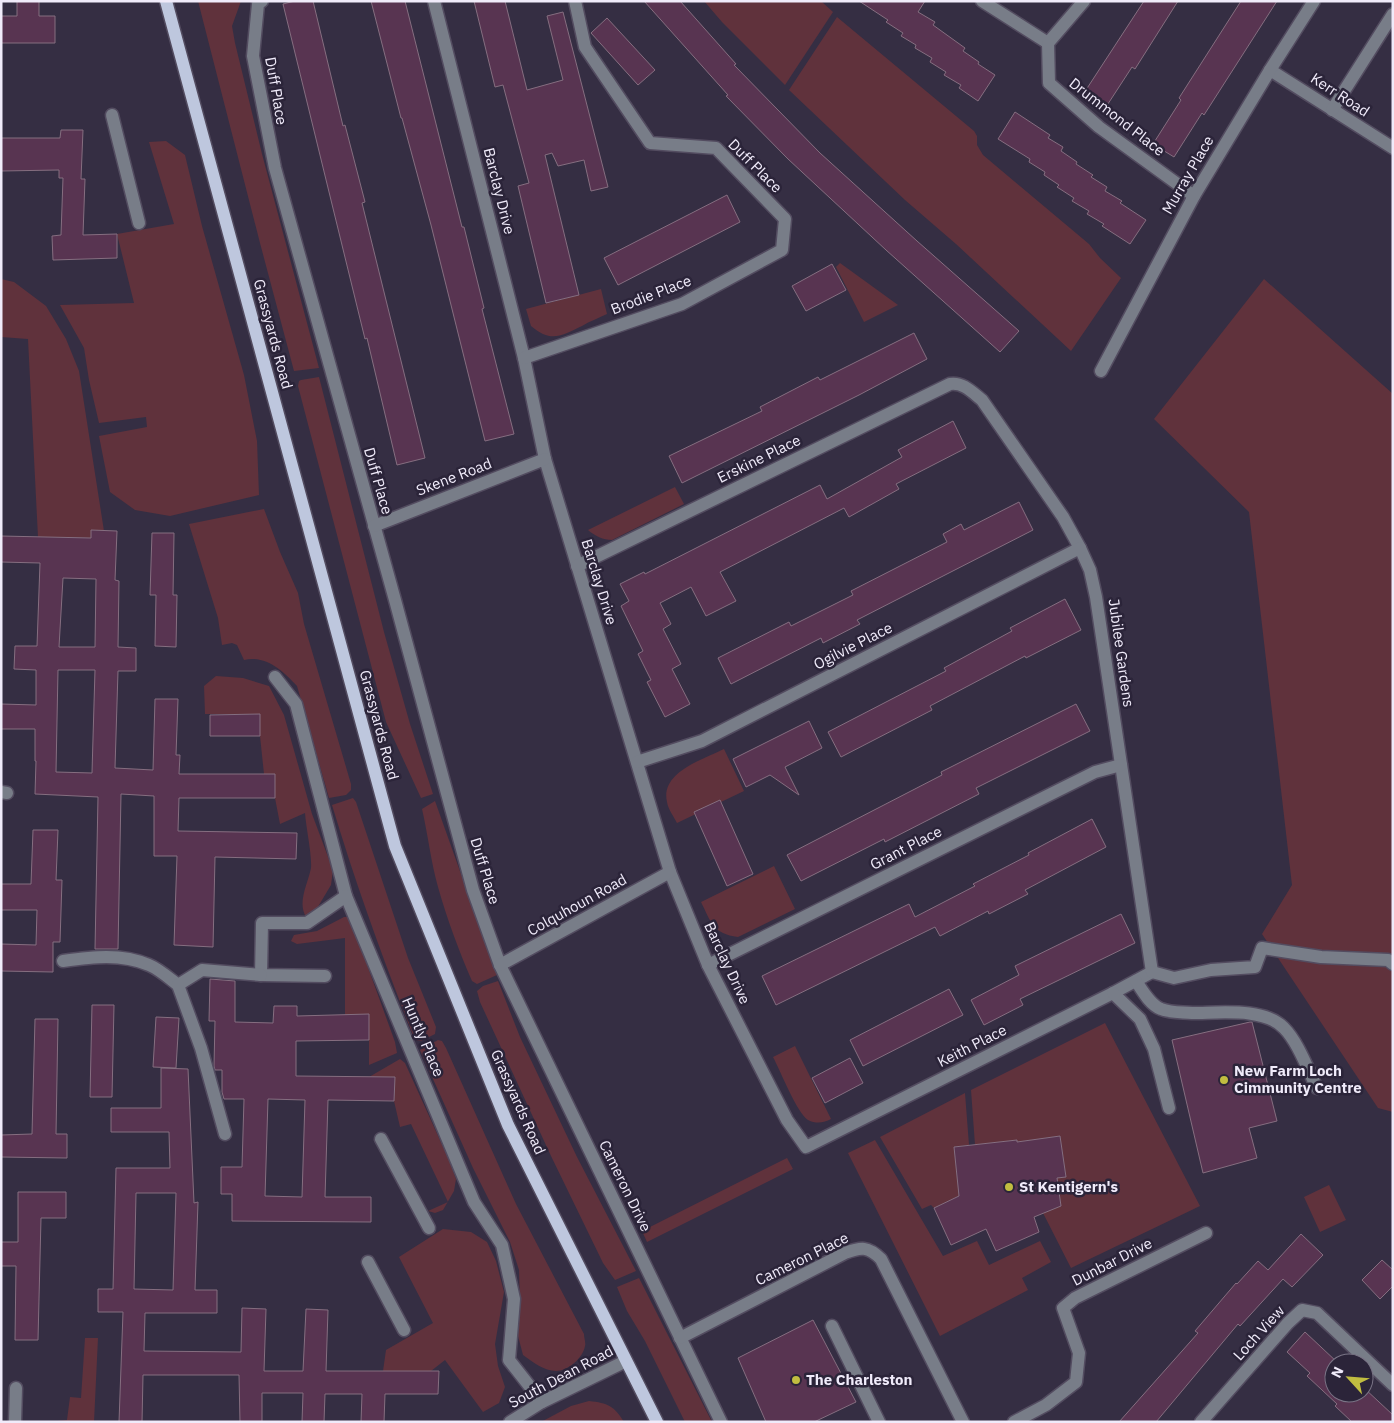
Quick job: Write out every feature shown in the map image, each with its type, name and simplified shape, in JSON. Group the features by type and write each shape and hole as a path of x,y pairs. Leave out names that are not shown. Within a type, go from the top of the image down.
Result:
{"main road":[{"name":"Grassyards Road","path":"166,1 395,846 508,1125 657,1422"}],"street":[{"name":"Duff Place","path":"262,1 258,4 253,56 274,168 374,526 472,890 500,965"},
{"name":"Barclay Drive","path":"434,1 524,358 545,459 670,872 708,965 787,1120 806,1146"},
{"name":"Duff Place","path":"574,1 585,47 650,143 716,148 785,219"},
{"path":"982,1 1048,43 1084,1"},
{"name":"Murray Place","path":"1101,371 1194,196 1314,1"},
{"path":"1332,110 1393,14"},
{"name":"Drummond Place","path":"1048,43 1049,83 1099,127 1194,196"},
{"name":"Kerr Road","path":"1270,70 1393,148"},
{"path":"112,115 139,223"},
{"name":"Brodie Place","path":"524,358 682,304 782,250 785,219"},
{"name":"Jubilee Gardens","path":"955,383 965,386 982,400 1063,517 1090,570 1096,596 1152,972"},
{"name":"Erskine Place","path":"577,566 955,383"},
{"name":"Skene Road","path":"374,526 545,459"},
{"name":"Ogilvie Place","path":"637,762 702,741 1080,548"},
{"name":"Huntly Place","path":"275,677 296,704 346,896 474,1202 502,1245 514,1299 509,1360 542,1402"},
{"name":"Grant Place","path":"708,965 1095,772 1121,765"},
{"name":"Colquhoun Road","path":"500,965 670,872"},
{"path":"261,975 262,923 307,923 346,896"},
{"path":"1152,972 1174,978 1211,970 1255,967 1262,948 1322,957 1388,960 1393,964"},
{"path":"63,961 124,957 150,965 178,985 201,1048 225,1134"},
{"name":"Cameron Drive","path":"500,965 721,1422"},
{"path":"178,985 202,970 261,975 325,976"},
{"name":"Keith Place","path":"806,1146 1113,994 1152,972"},
{"path":"1136,981 1150,1001 1160,1009 1175,1012 1252,1013 1273,1019 1288,1034 1317,1088"},
{"path":"1113,994 1140,1019 1154,1049 1169,1108"},
{"path":"381,1139 429,1228"},
{"name":"Dunbar Drive","path":"1014,1422 1046,1406 1076,1382 1079,1353 1063,1308 1075,1298 1206,1233"},
{"name":"Cameron Place","path":"680,1338 845,1253 859,1248 872,1250 880,1259 963,1422"},
{"path":"368,1262 404,1330"},
{"name":"Loch View","path":"1201,1422 1288,1323 1302,1310 1316,1313 1393,1385"},
{"path":"832,1326 879,1422"},
{"name":"South Dean Road","path":"510,1422 542,1402 626,1361"},
{"path":"15,1422 16,1388"}],"shaded area":[{"path":"198,1 241,1 232,26 235,43 262,154 319,368 294,371"},
{"path":"704,1 821,1 833,12 785,85 722,22"},
{"path":"837,17 974,131 977,136 977,145 983,155 1089,244 1100,258 1121,278 1071,351 956,244 905,200 789,90"},
{"path":"166,141 185,155 202,226 244,375 257,441 259,495 170,516 135,510 110,492 99,436 147,427 146,417 99,423 84,348 60,305 134,303 117,234 174,224 149,142"},
{"path":"840,263 898,305 864,322 836,267"},
{"path":"1,279 14,282 46,306 66,339 79,371 104,531 91,530 91,538 38,537 28,339 1,337"},
{"path":"1264,279 1393,394 1393,1112 1378,1108 1262,934 1292,885 1249,512 1154,419"},
{"path":"601,289 607,314 568,333 556,336 544,335 531,326 526,309"},
{"path":"319,377 384,632 410,724 433,794 421,798 386,722 298,386 301,380"},
{"path":"675,487 684,504 612,540 599,537 588,530"},
{"path":"264,509 298,593 304,624 351,784 351,790 346,795 329,798 297,686 280,670 267,662 252,659 244,660 237,645 232,643 222,645 218,618 189,524"},
{"path":"216,676 243,678 269,686 284,715 312,814 333,870 331,885 313,915 306,917 303,905 304,893 311,868 305,813 280,824 275,798 275,774 264,774 260,714 205,714 204,686"},
{"path":"724,749 744,791 677,823 667,802 670,782 685,768"},
{"path":"353,798 356,802 408,958 436,1027 435,1034 421,1041 415,1040 392,982 332,805"},
{"path":"435,801 497,975 477,984 472,981 458,947 436,878 422,809"},
{"path":"774,866 795,909 738,937 718,930 701,902"},
{"path":"344,917 348,917 353,926 395,1042 397,1053 369,1065 369,1015 345,1015 345,938 297,944 291,941 294,935 317,931"},
{"path":"498,981 520,1037 577,1157 636,1271 615,1280 603,1263 551,1156 480,1002 477,991 483,986"},
{"path":"1105,1023 1200,1206 1071,1268 1043,1213 1061,1206 1057,1178 1066,1177 1060,1136 975,1145 971,1090"},
{"path":"438,1040 442,1041 446,1048 516,1204 584,1334 584,1351 574,1363 565,1369 556,1371 547,1369 523,1355 518,1336 519,1270 510,1242 473,1168 420,1050"},
{"path":"795,1046 831,1119 820,1122 808,1120 794,1100 773,1057"},
{"path":"400,1059 405,1063 456,1179 454,1191 448,1202 411,1124 400,1127 394,1101 395,1077 369,1077"},
{"path":"965,1093 969,1145 954,1147 959,1196 934,1208 931,1205 922,1209 880,1137"},
{"path":"875,1140 943,1256 977,1241 989,1265 1040,1241 1051,1262 1022,1278 1028,1290 940,1336 848,1153"},
{"path":"787,1158 793,1169 647,1242 642,1231"},
{"path":"1329,1185 1346,1220 1320,1232 1304,1197"},
{"path":"448,1202 443,1210 435,1213 428,1211"},
{"path":"443,1229 471,1232 487,1242 496,1261 504,1292 495,1344 498,1366 505,1387 499,1403 483,1412 445,1360 431,1371 383,1371 386,1350 433,1323 399,1257"},
{"path":"639,1278 712,1422 685,1422 645,1341 627,1311 617,1287"},
{"path":"85,1338 98,1338 94,1422 48,1422 67,1420 70,1397 81,1398"},
{"path":"589,1401 610,1406 624,1422 541,1422 571,1406"}],"building":[{"path":"17,1 39,1 39,16 55,16 55,43 1,43 1,16 17,16"},
{"path":"295,1 313,1 343,126 345,125 365,202 362,203 425,458 397,465 283,4"},
{"path":"371,1 405,1 462,227 464,227 484,308 482,309 514,434 485,441 431,225"},
{"path":"474,1 505,1 527,90 563,80 547,16 563,12 608,187 591,191 584,160 558,166 552,153 545,155 579,295 546,303 518,186 529,183 503,85 495,87"},
{"path":"644,1 680,1 736,64 734,65 820,153 1019,331 1000,352 788,159 726,96 728,95"},
{"path":"859,1 925,1 918,12 935,22 933,25 965,48 963,51 995,75 978,101 959,88 961,85 944,75 946,72 930,62 932,58 915,48 916,45 901,36 903,33 886,22 888,20"},
{"path":"1144,1 1178,1 1135,69 1132,67 1104,110 1082,96"},
{"path":"1241,1 1277,1 1204,115 1202,113 1174,157 1153,144 1181,100 1179,98"},
{"path":"607,18 655,70 638,85 591,33"},
{"path":"1015,112 1050,135 1048,138 1063,147 1061,151 1093,175 1091,177 1107,187 1105,191 1122,201 1120,203 1146,220 1130,244 1102,226 1104,224 1087,214 1089,211 1072,201 1074,198 1057,187 1059,185 1044,175 1045,172 1029,162 1030,159 998,139"},
{"path":"61,130 83,130 81,179 85,179 83,235 117,234 117,258 53,260 52,236 61,235 63,178 59,178 59,170 1,171 1,138 60,138"},
{"path":"727,195 740,222 618,285 604,258"},
{"path":"832,264 846,290 806,311 792,286"},
{"path":"914,333 927,359 682,483 669,456 762,411 760,407 818,377 820,380"},
{"path":"953,421 966,448 896,484 899,489 849,517 844,508 720,572 736,601 706,616 691,587 660,603 671,624 663,629 681,664 672,669 690,704 665,717 647,682 651,680 638,654 643,651 621,606 629,601 620,584 644,572 645,574 820,485 827,499 902,457 898,450"},
{"path":"1019,502 1033,530 857,620 860,624 823,643 821,638 731,684 718,658 789,622 791,626 853,595 851,591 947,542 943,534 961,524 964,530"},
{"path":"91,530 117,531 115,580 119,581 118,647 136,648 136,671 118,671 115,768 153,770 155,699 178,699 176,755 180,755 179,774 275,774 275,798 179,798 178,831 297,833 296,859 215,857 213,947 174,945 177,856 154,856 154,796 121,794 118,949 95,949 98,797 35,794 35,729 1,729 1,704 36,705 36,670 14,669 15,646 37,646 40,563 1,562 1,536 91,538","holes":["63,578 96,579 95,647 59,647","58,670 95,670 92,773 56,772"]},
{"path":"152,533 174,533 173,595 177,595 176,647 155,646 156,595 150,595"},
{"path":"1065,599 1081,630 1026,658 1025,656 930,706 932,710 841,757 828,732 946,671 944,668 1012,631 1010,628"},
{"path":"1076,704 1090,731 976,788 979,794 885,842 884,839 801,881 787,855 942,775 941,772"},
{"path":"260,714 260,736 210,736 210,715"},
{"path":"809,721 822,748 785,767 799,795 770,775 746,787 733,759"},
{"path":"720,800 753,874 727,886 694,812"},
{"path":"1092,819 1106,847 1025,890 1028,894 989,914 988,911 940,936 935,927 776,1005 762,976 909,904 915,917 975,886 973,884"},
{"path":"33,830 58,830 56,880 62,880 60,942 53,942 53,972 1,971 1,944 36,945 37,910 1,910 1,884 31,884"},
{"path":"1121,914 1135,943 1020,999 1023,1005 984,1025 971,1000 1019,975 1015,966"},
{"path":"210,979 235,981 235,1022 273,1023 274,1006 297,1006 297,1016 369,1014 369,1040 296,1041 296,1076 395,1077 394,1101 328,1100 325,1197 371,1197 371,1222 232,1221 232,1194 221,1194 221,1167 242,1167 244,1099 224,1099 222,1092 222,1070 215,1070 214,1066 215,1021 209,1021","holes":["268,1099 305,1100 302,1197 265,1196"]},
{"path":"949,989 963,1015 863,1066 850,1040"},
{"path":"92,1005 114,1005 112,1097 90,1097"},
{"path":"156,1017 179,1018 176,1068 153,1067"},
{"path":"35,1019 58,1019 56,1134 67,1134 67,1158 1,1157 1,1135 32,1134"},
{"name":"New Farm Loch Cimmunity Centre","path":"1252,1022 1277,1121 1249,1128 1257,1158 1203,1173 1172,1040"},
{"path":"850,1058 863,1083 825,1103 812,1078"},
{"path":"161,1068 188,1069 194,1203 198,1202 195,1290 217,1290 217,1313 145,1313 144,1351 241,1352 242,1308 266,1309 264,1371 303,1371 306,1309 328,1310 326,1371 439,1371 438,1394 385,1394 384,1422 361,1422 362,1394 325,1394 324,1422 302,1422 303,1393 262,1393 262,1422 240,1422 239,1375 143,1375 142,1422 119,1422 123,1312 98,1312 98,1289 113,1289 116,1168 170,1168 169,1132 111,1132 111,1108 161,1108","holes":["136,1193 176,1193 173,1290 134,1289"]},
{"name":"St Kentigern's","path":"1060,1136 1066,1177 1057,1178 1061,1206 1034,1217 1039,1232 996,1251 986,1229 951,1245 934,1208 959,1196 954,1147 1017,1140 1017,1142"},
{"path":"18,1192 66,1192 66,1218 41,1218 38,1340 15,1340 16,1266 1,1266 1,1242 18,1242"},
{"path":"1301,1234 1323,1255 1292,1287 1283,1279 1240,1326 1238,1324 1156,1422 1119,1422 1198,1333 1195,1331 1236,1283 1258,1261 1268,1270"},
{"path":"1382,1260 1393,1270 1393,1286 1380,1299 1362,1280"},
{"name":"The Charleston","path":"813,1320 856,1402 814,1422 766,1422 738,1358"},
{"path":"1305,1332 1327,1353 1324,1353 1324,1392 1307,1376 1310,1373 1287,1352"},
{"path":"1374,1397 1393,1415 1393,1422 1352,1422 1335,1406 1337,1404 1374,1403"}],"place":[{"name":"New Farm Loch Cimmunity Centre","path":"1224,1080"},
{"name":"St Kentigern's","path":"1009,1187"},
{"name":"The Charleston","path":"796,1380"}]}
